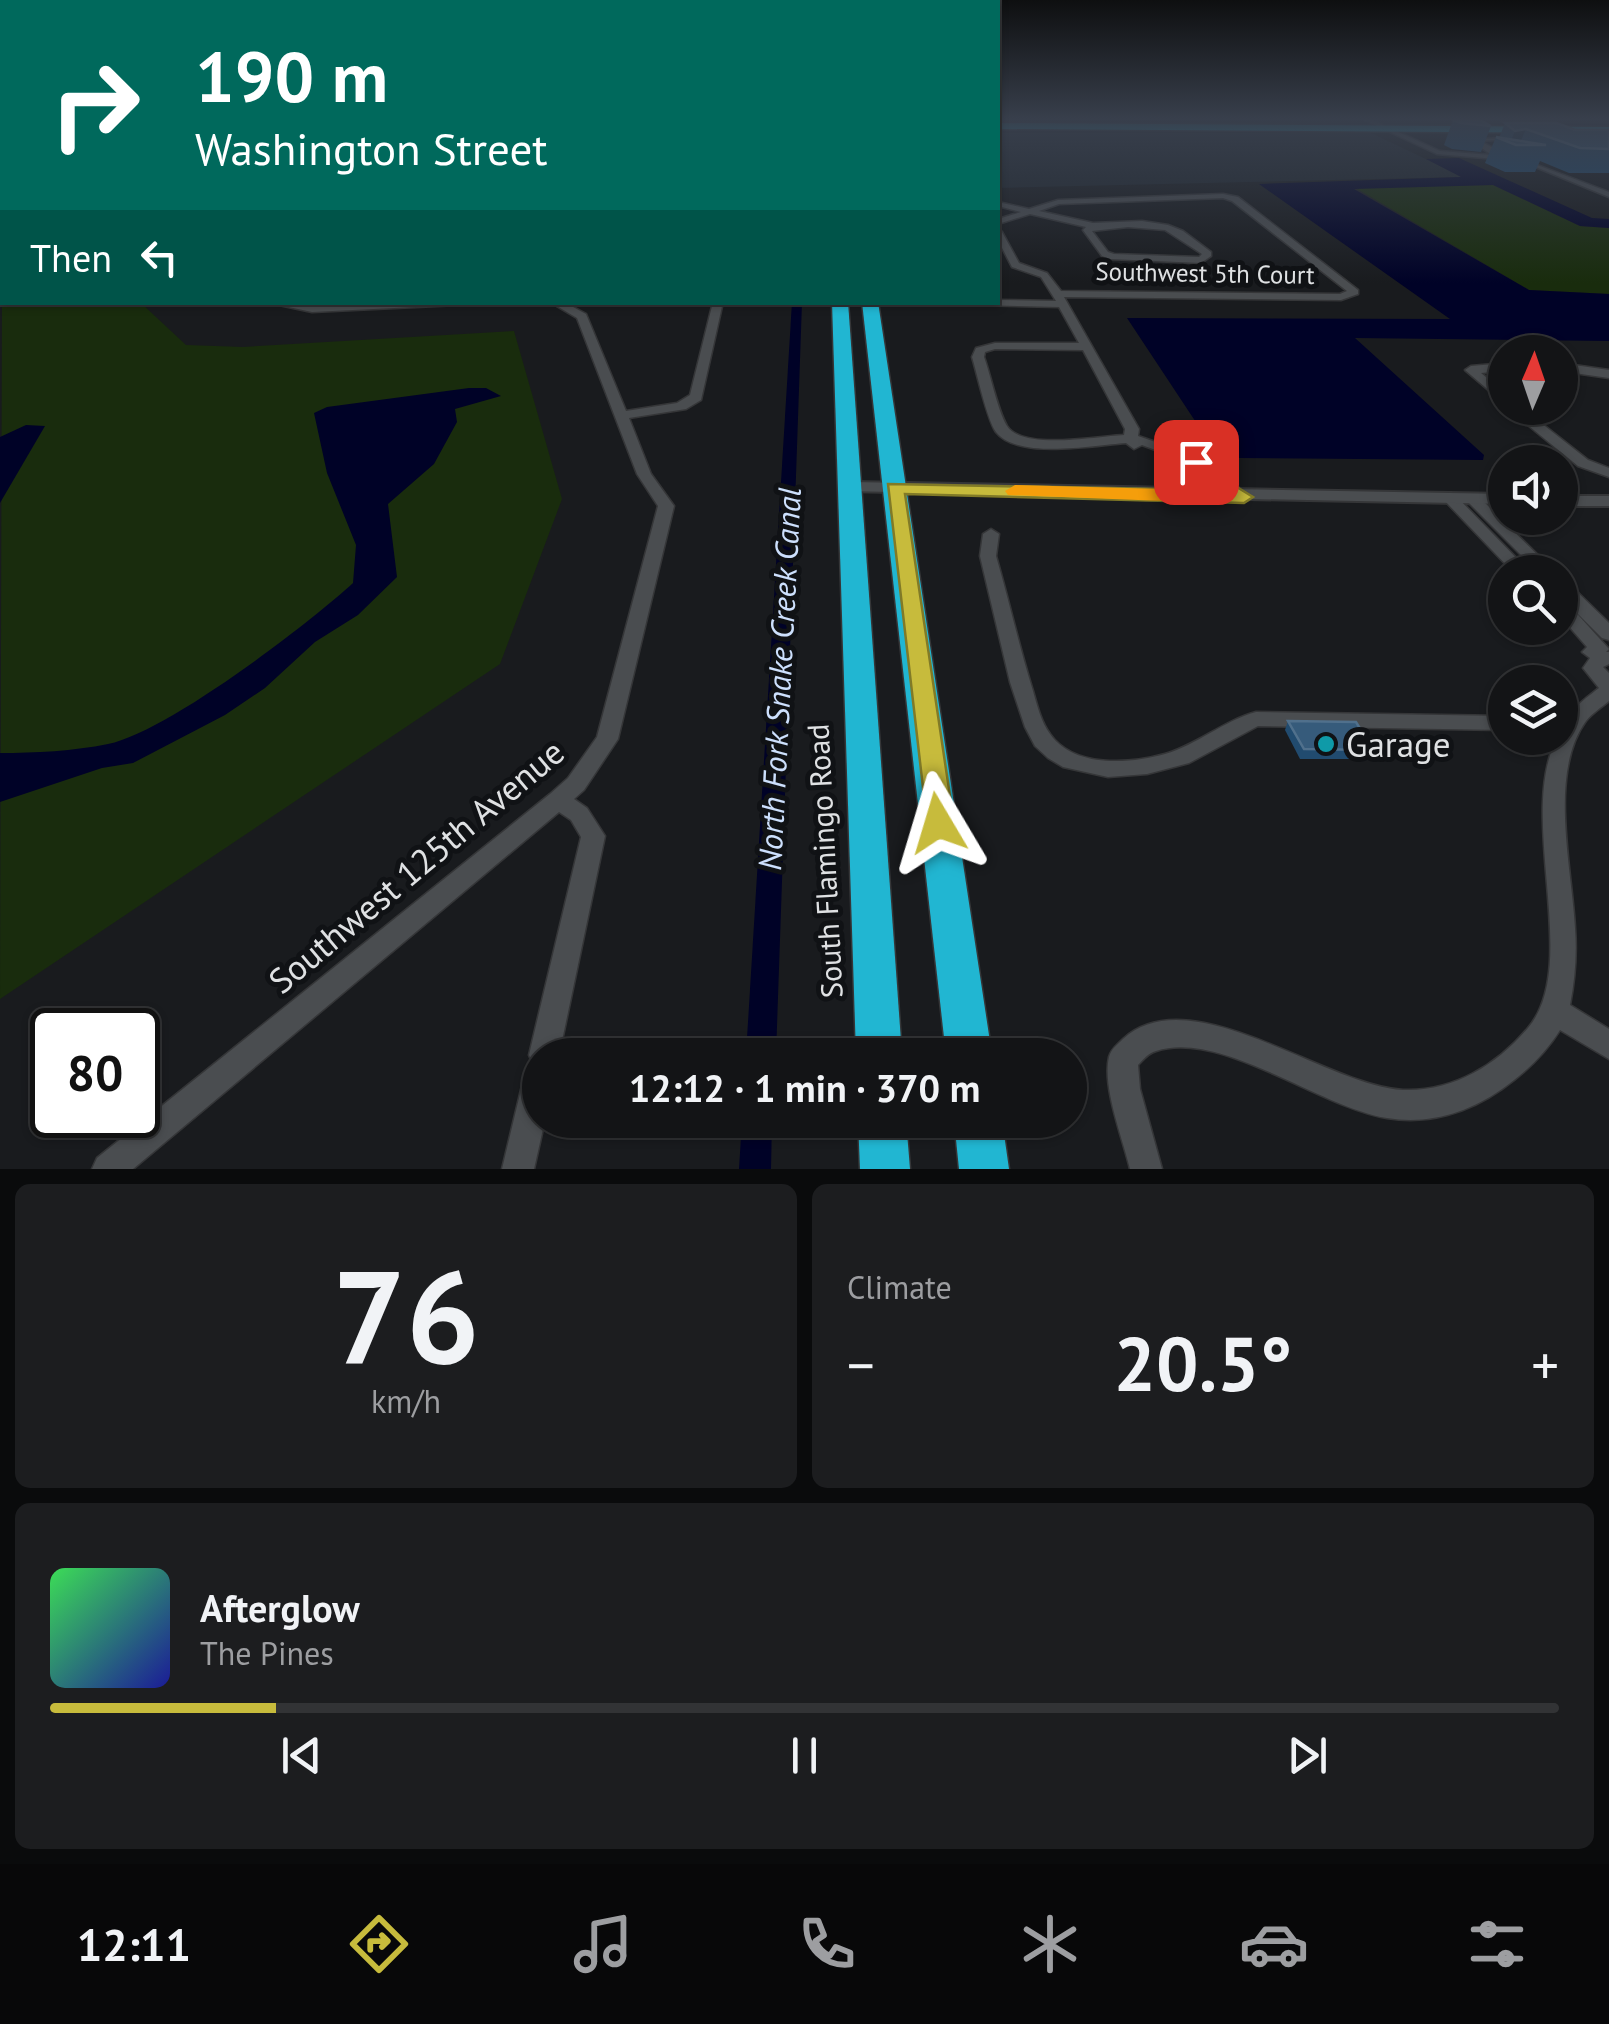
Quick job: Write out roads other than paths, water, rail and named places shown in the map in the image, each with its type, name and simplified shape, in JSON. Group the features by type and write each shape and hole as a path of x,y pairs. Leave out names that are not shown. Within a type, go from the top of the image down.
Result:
{"highway":[{"name":"South Flamingo Road","path":"840,305 878,1038"},
{"path":"870,305 967,1038"},
{"path":"883,1138 885,1169"},
{"path":"980,1138 984,1169"}],"street":[{"path":"1557,174 1609,195"},
{"path":"1584,184 1609,185"},
{"name":"Southwest 5th Court","path":"1000,301 1354,292 1236,200 1223,196 1058,202 1029,210"},
{"path":"1000,203 1094,226 1162,223 1192,239 1206,258 1113,258 1105,254 1087,230 1094,226"},
{"path":"1000,219 1029,210"},
{"path":"1000,236 1015,265 1044,275 1060,299 1132,429 1130,439"},
{"path":"288,305 312,309 395,305"},
{"path":"560,305 582,316 619,416 680,406 696,398 717,305"},
{"path":"1084,347 986,347 977,353 1002,430 1020,439 1130,439 1196,462 1209,478 1244,497"},
{"path":"1488,368 1471,370 1488,385"},
{"path":"1578,370 1609,374"},
{"name":"Southwest 125th Avenue","path":"108,1169 558,800 576,784 608,739 666,506 644,474 619,416"},
{"path":"1535,425 1583,463 1609,474"},
{"path":"1130,439 1136,446 1176,461 1188,471 1186,490 1193,496"},
{"path":"851,487 1488,499"},
{"path":"1450,498 1505,555"},
{"path":"1473,499 1530,555"},
{"path":"1578,501 1609,502"},
{"path":"991,534 988,556 1034,726 1052,751 1075,763 1114,768 1180,757 1224,730 1256,720 1488,723"},
{"path":"1487,536 1511,537"},
{"path":"1578,603 1609,634"},
{"path":"1578,625 1599,649 1601,656 1593,668 1609,688 1578,719"},
{"path":"1578,634 1601,656"},
{"path":"1146,1169 1123,1059 1137,1041 1156,1032 1186,1034 1242,1048 1382,1102 1425,1104 1482,1085 1531,1046 1555,1011 1562,966 1558,755"},
{"path":"548,1038 593,836 580,814 558,800"},
{"path":"1555,1011 1609,1046"},
{"path":"518,1169 525,1138"}],"water":[{"path":"1493,174 1592,218 1609,219 1609,228 1580,226 1493,185 1354,189 1529,290 1609,294 1609,341 1578,341 1578,335 1488,335 1488,340 1355,338 1484,455 1483,460 1239,458 1213,448 1127,318 1450,319 1259,184"},
{"path":"486,388 501,396 455,409 457,422 434,464 388,504 397,577 358,615 315,642 265,688 225,715 133,763 102,768 0,802 0,753 82,748 134,735 235,675 353,583 356,545 327,473 314,413 327,407"},
{"path":"26,425 45,426 0,503 0,437"}],"waterway":[{"name":"North Fork Snake Creek Canal","path":"762,1038 797,305"},
{"name":"North Fork Snake Creek Canal","path":"755,1169 756,1138"}],"place":[{"name":"Garage","path":"1326,744"}]}
